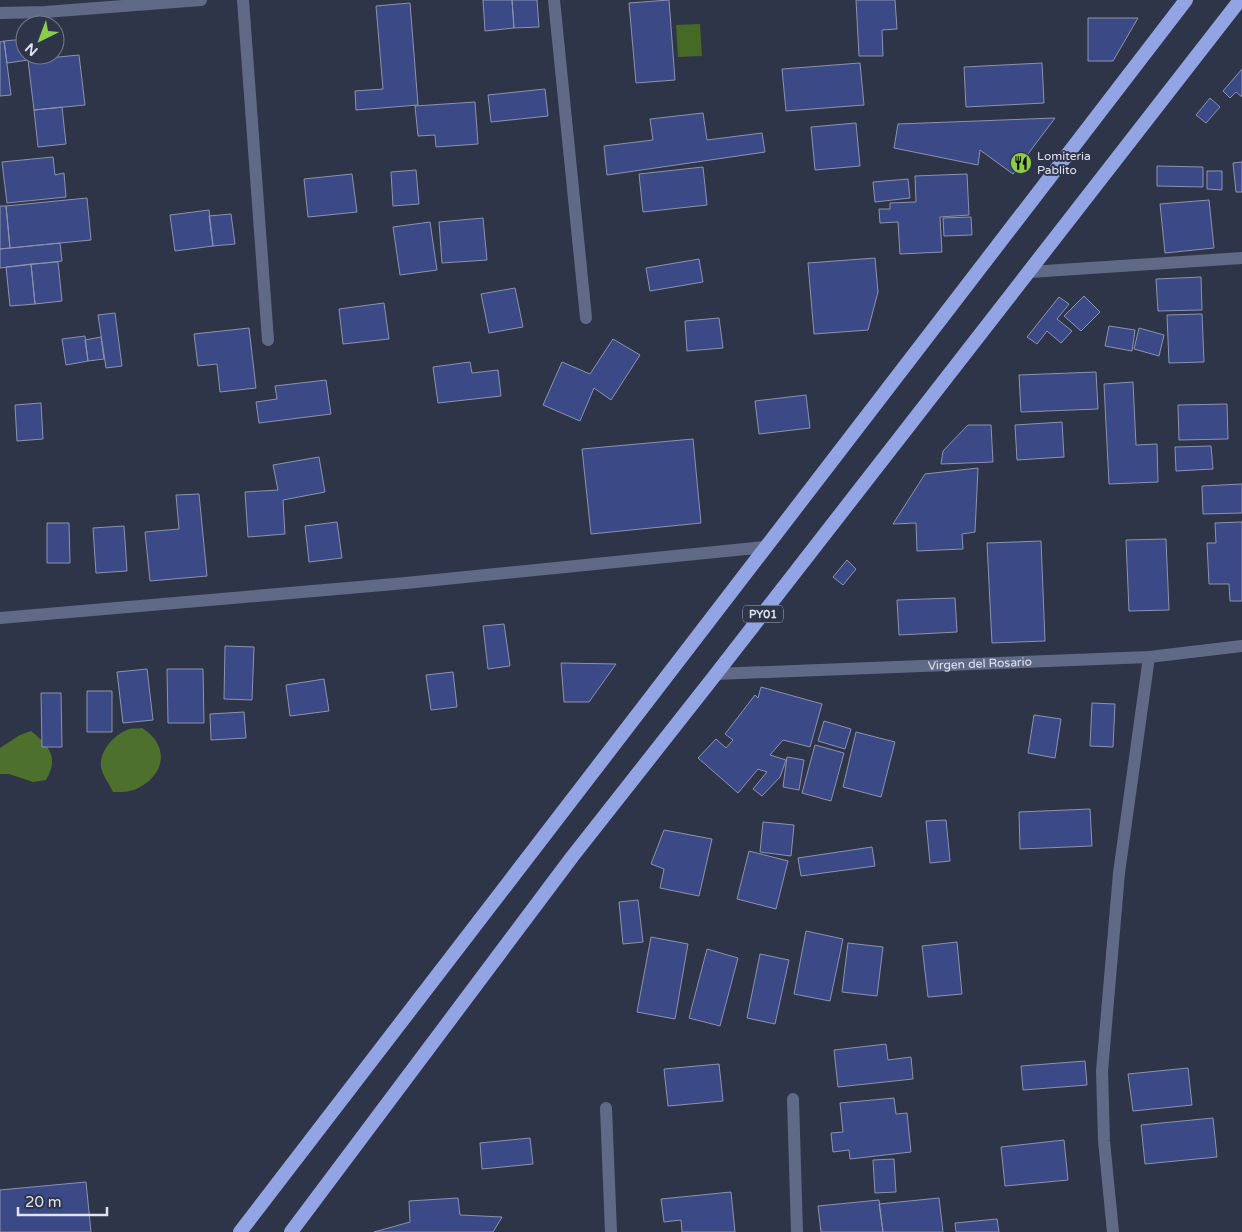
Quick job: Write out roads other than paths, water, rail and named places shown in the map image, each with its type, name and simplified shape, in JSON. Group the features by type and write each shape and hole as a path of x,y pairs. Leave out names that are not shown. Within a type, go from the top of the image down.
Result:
{"highway":[{"name":"PY01","path":"240,1232 1186,0"},
{"name":"PY01","path":"291,1232 572,857 1030,272 1240,0"}],"street":[{"path":"0,13 45,6 201,0"},
{"path":"243,0 268,340"},
{"path":"554,0 586,318"},
{"path":"1030,272 1242,258"},
{"path":"0,618 406,583 765,547"},
{"name":"Virgen del Rosario","path":"716,674 1149,657 1242,646"},
{"path":"1113,1232 1104,1141 1102,1071 1119,873 1149,657"},
{"path":"793,1099 797,1232"},
{"path":"606,1108 611,1232"}],"place":[{"name":"Lomiteria Pablito","path":"1021,163"}]}
